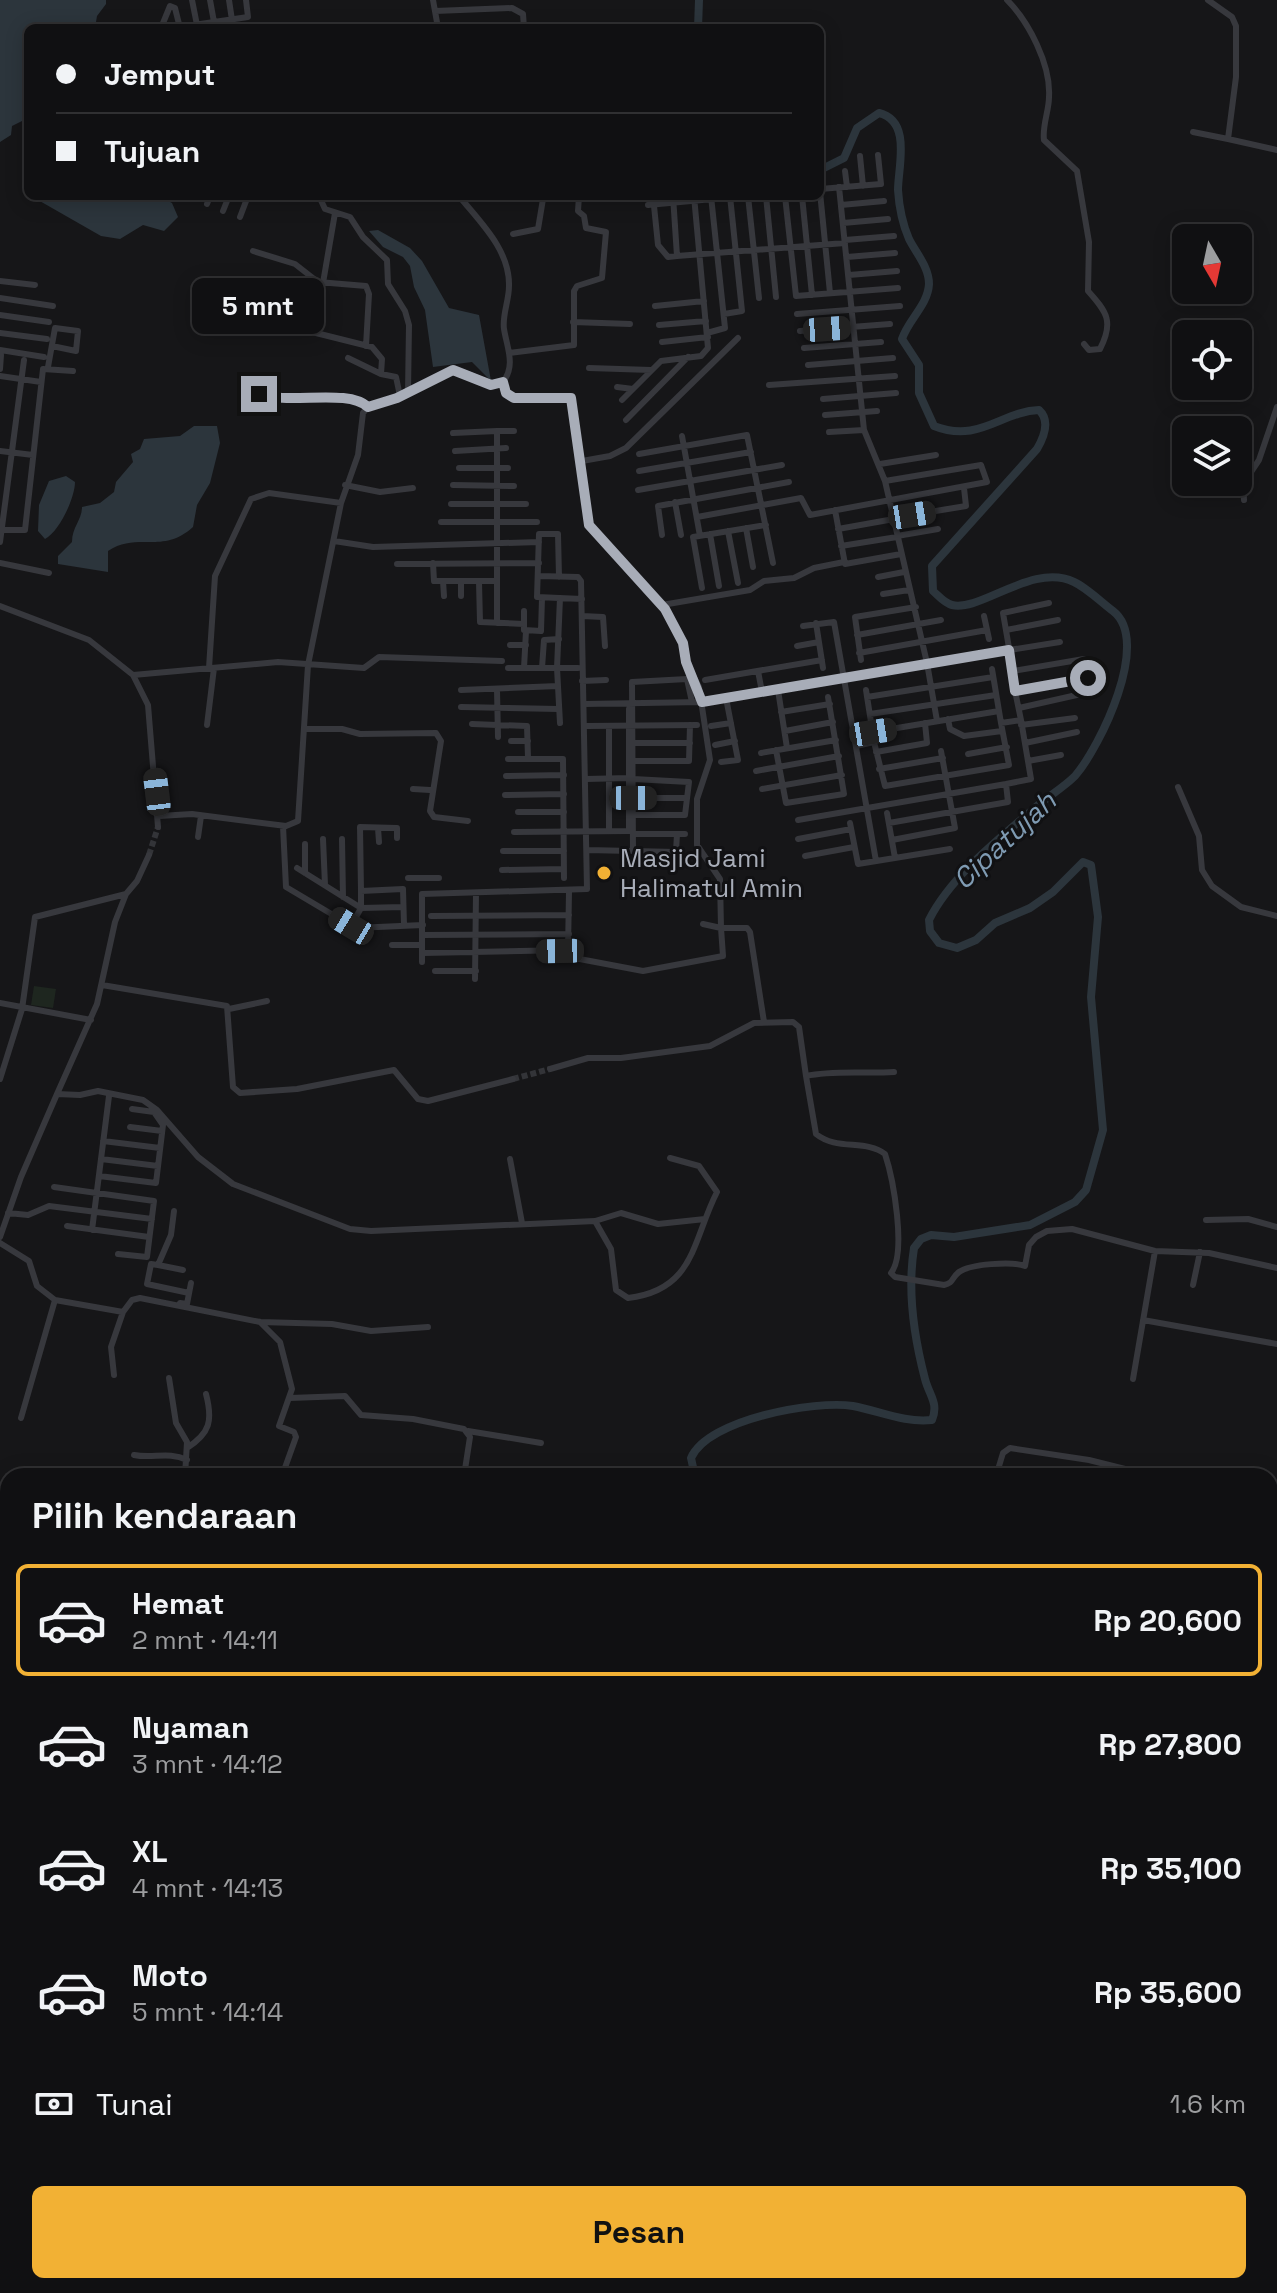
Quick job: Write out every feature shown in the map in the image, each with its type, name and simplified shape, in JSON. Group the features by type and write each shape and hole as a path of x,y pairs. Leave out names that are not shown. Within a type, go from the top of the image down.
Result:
{"street":[{"path":"192,0 197,24"},
{"path":"210,0 214,22"},
{"path":"229,0 232,20"},
{"path":"246,0 249,24"},
{"path":"433,0 438,24"},
{"path":"1007,0 1024,23 1047,76 1050,93 1044,140 1077,171 1082,190 1089,242 1088,291 1104,307 1109,328 1100,349 1089,350 1084,344"},
{"path":"1208,0 1232,17 1236,26 1237,72 1228,139"},
{"path":"163,24 170,6 175,8 179,24"},
{"path":"435,11 512,8 523,14 524,24"},
{"path":"203,24 248,17"},
{"path":"1193,132 1277,150"},
{"path":"824,189 881,184 878,155"},
{"path":"860,156 863,186"},
{"path":"845,171 841,205 864,430 885,481 904,572 920,624 937,721"},
{"path":"207,204 208,200"},
{"path":"223,211 227,200"},
{"path":"240,217 246,200"},
{"path":"320,200 320,204 335,213 350,217 363,237 387,260 388,284 409,325 408,392"},
{"path":"461,200 496,243 506,264 509,290 503,325 510,369 503,382 506,393 514,398 572,399 589,525 662,605 683,643 686,662 702,702 710,760 697,799 697,845 720,879 723,956 643,971 566,955 569,892"},
{"path":"513,234 537,230 543,200"},
{"path":"509,353 570,348 574,345 575,287 602,278 608,240 606,232 586,228 584,216 578,211 578,200"},
{"path":"652,200 658,245 668,257 825,245 894,236"},
{"path":"651,205 673,200 677,256"},
{"path":"622,400 662,360 703,355 708,348 694,200"},
{"path":"662,342 708,335 724,329 711,200"},
{"path":"724,314 741,312 730,200"},
{"path":"747,200 759,298"},
{"path":"766,200 776,297"},
{"path":"785,200 795,295 898,288"},
{"path":"802,200 812,295"},
{"path":"821,200 830,293"},
{"path":"841,205 884,201"},
{"path":"323,283 335,213"},
{"path":"843,223 888,219"},
{"path":"253,251 295,264 323,283 349,283 368,289 366,346"},
{"path":"847,257 895,253"},
{"path":"849,275 897,271"},
{"path":"0,281 35,285"},
{"path":"0,298 53,306"},
{"path":"655,306 704,301"},
{"path":"797,314 900,306"},
{"path":"0,315 49,322"},
{"path":"659,325 706,321"},
{"path":"573,322 630,324"},
{"path":"800,331 890,324"},
{"path":"48,367 55,328 78,331 76,351 52,346"},
{"path":"296,328 366,346 380,353 381,374"},
{"path":"0,333 47,339"},
{"path":"582,461 610,456 626,448 738,338"},
{"path":"804,348 881,342"},
{"path":"0,369 1,353 44,357"},
{"path":"626,420 688,357"},
{"path":"348,358 381,374 396,377 400,396"},
{"path":"808,365 893,358"},
{"path":"0,542 24,360"},
{"path":"589,368 651,370"},
{"path":"3,530 25,530 43,369 73,371"},
{"path":"159,816 201,816 286,826 298,821 308,665 345,485 358,455 362,417 368,407 400,396 453,370 491,385 503,382"},
{"path":"0,376 41,382"},
{"path":"769,385 895,376"},
{"path":"617,387 633,389"},
{"path":"823,399 896,393"},
{"path":"259,394 288,401 355,399 368,407"},
{"path":"1244,500 1243,484 1259,460 1277,407"},
{"path":"825,415 877,411"},
{"path":"829,432 864,430"},
{"path":"497,431 497,623"},
{"path":"453,433 514,431"},
{"path":"639,454 746,435 773,563"},
{"path":"682,436 700,536"},
{"path":"455,451 506,448"},
{"path":"0,451 33,455"},
{"path":"639,471 751,452"},
{"path":"880,464 936,455"},
{"path":"638,490 782,465"},
{"path":"697,517 803,498 809,515 987,483 983,465 885,481"},
{"path":"459,468 508,468"},
{"path":"662,535 658,506 789,482"},
{"path":"345,485 380,492 413,488"},
{"path":"453,485 514,486"},
{"path":"838,529 966,506 964,488"},
{"path":"207,725 215,576 251,499 269,493 341,503"},
{"path":"675,502 681,535"},
{"path":"451,504 526,504"},
{"path":"835,510 844,562"},
{"path":"441,522 537,522"},
{"path":"702,588 692,538 766,525"},
{"path":"746,528 753,567"},
{"path":"841,546 938,529"},
{"path":"728,531 738,583"},
{"path":"559,577 558,534 539,534 537,597 582,599"},
{"path":"710,534 719,586"},
{"path":"334,541 373,547 539,542"},
{"path":"434,543 433,579 497,581"},
{"path":"662,605 750,590 764,581 794,578 814,568 901,554"},
{"path":"0,563 49,573"},
{"path":"397,564 539,563"},
{"path":"878,577 904,572"},
{"path":"422,894 569,892 587,889 587,726 582,681 580,578 539,576"},
{"path":"443,581 444,596"},
{"path":"461,581 461,596"},
{"path":"479,582 480,622 542,629"},
{"path":"883,594 909,590"},
{"path":"542,598 542,668"},
{"path":"560,598 557,668 560,723"},
{"path":"798,820 1030,780 1004,612 1049,603"},
{"path":"0,606 89,640 133,675 148,705 158,827"},
{"path":"916,607 855,617 860,656 987,630"},
{"path":"524,611 525,667"},
{"path":"582,616 603,617 605,646"},
{"path":"984,616 989,639"},
{"path":"857,635 941,620"},
{"path":"1006,630 1058,620"},
{"path":"803,626 834,622 876,861"},
{"path":"705,680 823,664 816,623"},
{"path":"544,640 559,639"},
{"path":"797,646 819,642"},
{"path":"584,704 702,702 1060,642"},
{"path":"510,645 526,645"},
{"path":"133,675 278,662 364,668 376,657 406,656 525,667 578,668"},
{"path":"1013,671 1084,659"},
{"path":"758,671 762,692"},
{"path":"993,673 1010,767 946,776 884,790 866,694 931,686 993,673"},
{"path":"1015,691 1088,678 1089,694 1019,708"},
{"path":"514,832 629,831 632,682 636,679 687,679 692,702"},
{"path":"582,681 606,680"},
{"path":"461,690 558,686"},
{"path":"497,690 498,737"},
{"path":"778,690 787,748"},
{"path":"870,714 996,695"},
{"path":"721,762 738,760 726,698"},
{"path":"776,750 787,803 842,794 842,775 829,700 781,712"},
{"path":"461,707 558,709"},
{"path":"873,732 999,711"},
{"path":"948,719 951,729 963,736 1021,723 1075,718"},
{"path":"785,731 833,722"},
{"path":"711,726 731,723"},
{"path":"876,752 927,743 925,723"},
{"path":"472,724 527,726 528,758"},
{"path":"587,726 693,725 687,762 633,761"},
{"path":"609,726 609,831"},
{"path":"631,726 631,851"},
{"path":"305,729 342,729 360,734 436,733 441,741 430,790 431,815 468,821"},
{"path":"1025,743 1077,732"},
{"path":"761,753 836,740"},
{"path":"511,741 528,741"},
{"path":"715,745 735,741"},
{"path":"856,746 874,742"},
{"path":"633,743 690,743"},
{"path":"968,754 1007,747"},
{"path":"879,769 942,755 946,776 954,829 892,840"},
{"path":"1028,761 1061,755"},
{"path":"756,771 839,756"},
{"path":"508,759 562,758 564,878"},
{"path":"506,776 564,775"},
{"path":"762,789 842,775"},
{"path":"586,779 688,780 684,815 633,815"},
{"path":"889,823 1008,802 1006,784"},
{"path":"1178,787 1200,838 1203,873 1212,886 1241,907 1277,916"},
{"path":"413,789 430,790"},
{"path":"505,795 564,794"},
{"path":"633,798 686,798"},
{"path":"518,812 564,812"},
{"path":"887,813 895,858"},
{"path":"198,837 201,816"},
{"path":"286,826 286,887 351,926 423,925"},
{"path":"798,839 851,826 858,864 950,849"},
{"path":"351,926 361,908 360,827 397,828 397,838"},
{"path":"378,828 379,842"},
{"path":"587,850 676,852 681,834 633,834"},
{"path":"323,839 325,885"},
{"path":"342,839 343,897"},
{"path":"305,844 305,873"},
{"path":"805,856 854,847"},
{"path":"503,851 564,851"},
{"path":"0,1237 57,1094 91,1020 115,922 126,894 137,881 149,855"},
{"path":"297,868 361,908 403,907"},
{"path":"502,870 564,869"},
{"path":"408,878 439,878"},
{"path":"422,878 422,962"},
{"path":"361,891 403,889 404,925"},
{"path":"435,971 476,975 476,893"},
{"path":"0,1079 22,1009 35,917 126,894"},
{"path":"431,916 569,915"},
{"path":"703,924 747,928 750,932 764,1022"},
{"path":"422,935 569,934"},
{"path":"392,945 422,945"},
{"path":"423,953 566,950"},
{"path":"102,985 222,1003 229,1009 233,1087 240,1093 297,1089 394,1070 418,1099 428,1101 513,1079"},
{"path":"229,1009 267,1001"},
{"path":"0,1003 91,1020"},
{"path":"550,1069 588,1058 621,1058 710,1046 744,1026 764,1022 799,1024 816,1134 841,1146 878,1149 885,1154 895,1198 898,1256 891,1274 947,1285 960,1271 1001,1263 1025,1266 1032,1240 1043,1232 1059,1229 1083,1231 1155,1251 1200,1252 1277,1268"},
{"path":"806,1076 826,1072 844,1075 894,1072"},
{"path":"57,1094 80,1095 98,1091 143,1100 157,1110 198,1157 233,1184 350,1229 371,1231 595,1221 621,1213 658,1224 705,1219"},
{"path":"92,1230 109,1096"},
{"path":"99,1176 156,1183 163,1125 154,1112 132,1109"},
{"path":"130,1127 162,1131"},
{"path":"103,1141 160,1148"},
{"path":"595,1221 611,1249 616,1290 628,1298 660,1289 682,1273 716,1189 699,1166 670,1158"},
{"path":"101,1159 158,1166"},
{"path":"510,1159 522,1223"},
{"path":"54,1187 154,1201 149,1237 152,1262 147,1284 189,1293"},
{"path":"11,1213 34,1214 49,1206 152,1219"},
{"path":"152,1262 171,1235 174,1211"},
{"path":"1206,1220 1248,1219 1277,1227"},
{"path":"67,1226 149,1237"},
{"path":"0,1243 29,1261 37,1286 55,1300 123,1312"},
{"path":"1133,1379 1155,1251"},
{"path":"1193,1285 1200,1252"},
{"path":"118,1254 183,1270"},
{"path":"145,1295 187,1304 191,1283"},
{"path":"114,1375 111,1347 123,1312 132,1300 140,1298 260,1322 338,1324 371,1331 428,1327"},
{"path":"21,1418 55,1300"},
{"path":"1143,1320 1277,1344"},
{"path":"260,1322 280,1342 292,1389 279,1426 295,1433 296,1437 285,1468"},
{"path":"169,1378 176,1423 185,1433 186,1468"},
{"path":"187,1448 203,1438 210,1425 206,1394"},
{"path":"290,1398 345,1396 361,1415 413,1419 541,1443"},
{"path":"465,1468 470,1437 468,1431"},
{"path":"998,1468 1003,1453 1010,1448 1121,1468"},
{"path":"134,1455 173,1454 187,1460"},
{"path":"0,1575 0,1608"}],"shaded area":[{"path":"0,0 106,0 96,24 24,24 24,120 12,126 11,135 0,142"},
{"path":"38,200 166,200 172,203 178,217 164,231 143,225 120,239 101,236"},
{"path":"378,230 410,248 422,261 449,308 479,315 491,381 472,362 433,367 425,310 414,287 410,266 403,257 383,247 369,231"},
{"path":"194,426 217,426 220,443 210,483 197,505 193,527 171,540 119,545 108,551 108,572 58,564 58,556 72,542 82,507 100,503 114,492 116,482 133,462 131,454 140,449 144,439 180,436"},
{"path":"66,476 75,482 72,497 61,522 45,539 38,531 39,505 49,481"},
{"path":"34,986 56,989 53,1008 31,1005"}],"waterway":[{"name":"Cipatujah","path":"698,24 699,0"},
{"name":"Cipatujah","path":"693,1468 691,1458 701,1444 718,1433 764,1415 836,1405 912,1420 932,1420 934,1404 921,1363 913,1314 911,1281 914,1248 921,1239 931,1235 954,1237 1030,1225 1075,1202 1086,1190 1103,1130 1091,997 1098,917 1091,865 1083,862 1053,892 1030,908 995,923 976,940 957,948 939,943 930,931 929,920 950,888 977,858 1071,780 1085,762 1118,694 1125,669 1127,645 1124,626 1113,611 1089,591 1074,582 1058,578 1025,582 964,605 949,604 933,591 932,566 1037,449 1044,434 1045,419 1039,410 964,431 934,426 919,393 919,365 902,339 925,299 929,284 927,272 909,239 902,215 898,190 901,146 896,125 879,113 857,128 844,158 824,168"}],"tunnel":[{"path":"149,855 158,827"},
{"path":"513,1079 550,1069"}],"place":[{"name":"Masjid Jami Halimatul Amin","path":"604,873"}],"route":[{"path":"259,394 288,401 355,399 368,407 397,398 453,370 491,385 503,382 506,393 514,398 571,398 574,402 589,525 665,609 683,643 686,662 699,687 702,702 1009,650 1015,691 1088,678"}]}
